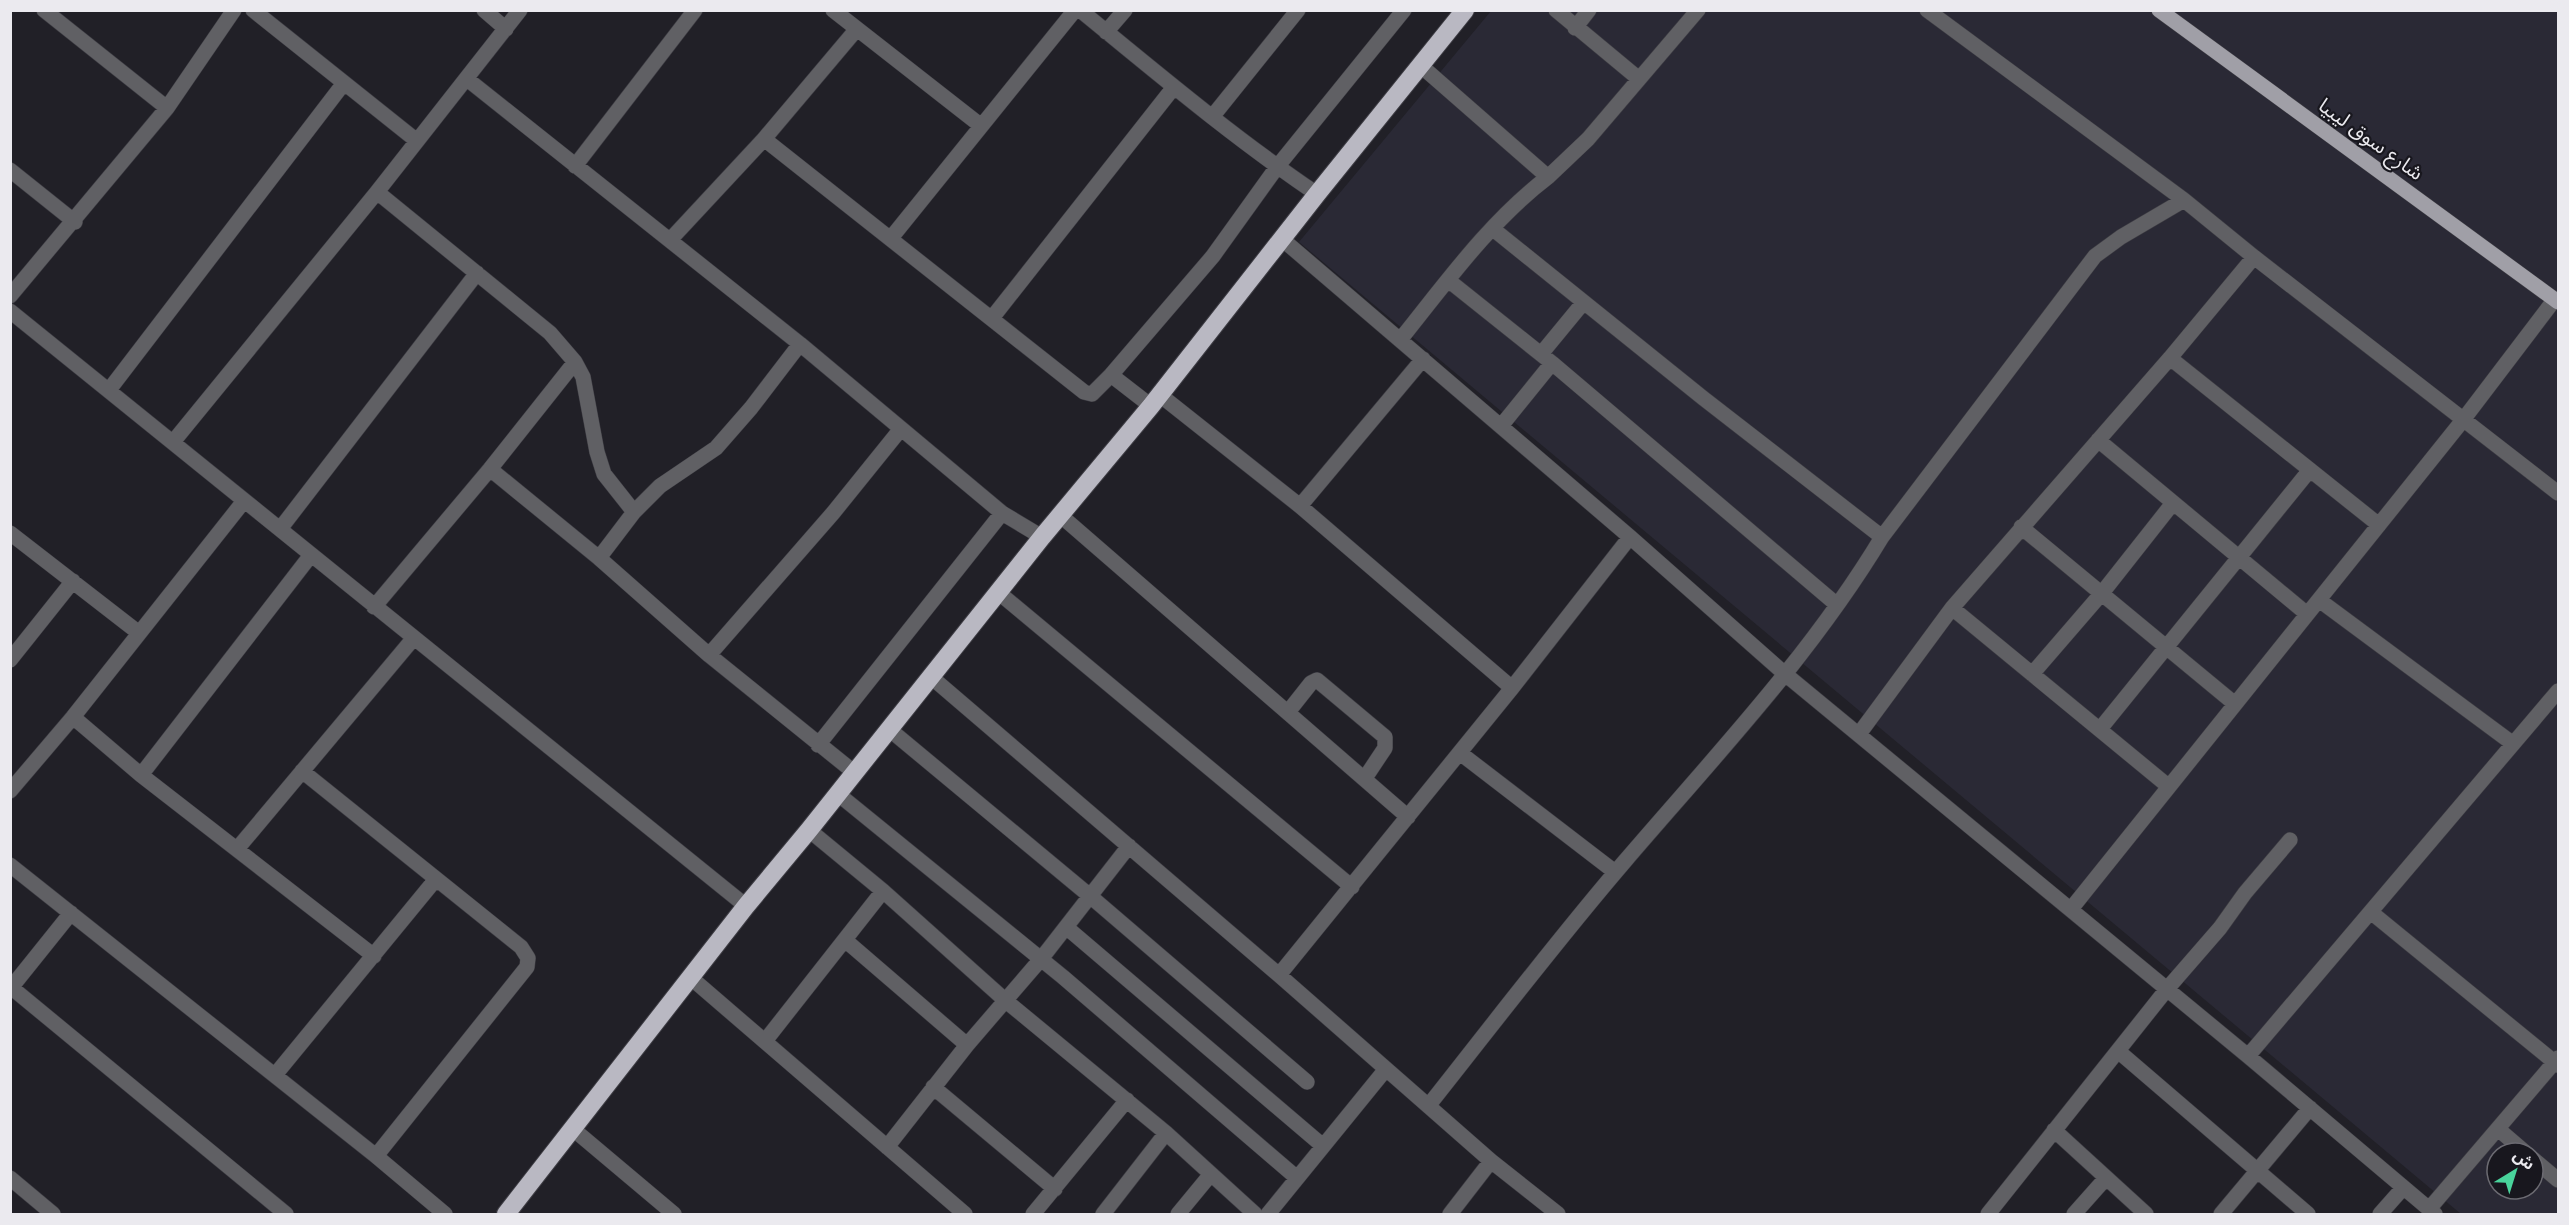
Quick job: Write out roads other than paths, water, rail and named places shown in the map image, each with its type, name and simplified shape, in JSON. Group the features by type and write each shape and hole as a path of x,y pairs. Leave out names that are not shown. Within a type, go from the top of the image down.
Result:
{"highway":[{"path":"506,1215 746,906 855,773 1042,537 1156,400 1465,10"}],"main road":[{"name":"شارع سوق ليبيا","path":"2159,10 2557,301"}],"street":[{"path":"44,10 167,108"},
{"path":"10,296 75,222 167,108 234,10"},
{"path":"253,10 417,141"},
{"path":"484,10 506,28"},
{"path":"173,442 377,192 520,10"},
{"path":"575,166 695,10"},
{"path":"833,10 980,125"},
{"path":"891,238 1075,10"},
{"path":"1080,10 1212,117 1277,167 1317,194"},
{"path":"1106,32 1125,10"},
{"path":"1212,117 1298,10"},
{"path":"764,139 1088,394 1095,392 1213,256 1277,167 1404,10"},
{"path":"1556,10 1639,79"},
{"path":"1575,28 1589,10"},
{"path":"1400,340 1492,229 1516,204 1588,139 1698,10"},
{"path":"1928,10 2184,200 2254,257 2559,493"},
{"path":"670,240 764,139 856,30"},
{"path":"1420,65 1548,177"},
{"path":"467,79 800,344 1002,513 1042,537"},
{"path":"108,390 344,83"},
{"path":"992,318 1174,87"},
{"path":"10,170 75,222"},
{"path":"377,192 550,333 575,362 583,377 600,465 608,482 634,512"},
{"path":"1429,1105 1615,872 1785,674 1861,572 1882,537 2095,256 2121,237 2184,200"},
{"path":"1492,229 1882,537"},
{"path":"1282,239 1630,537 1785,674 2168,989 2432,1212 2498,1129 2557,1062 2372,913"},
{"path":"1859,734 1952,608 2170,358 2254,257"},
{"path":"280,529 477,273"},
{"path":"1448,280 1546,359 1836,604"},
{"path":"2071,909 2557,301"},
{"path":"1501,426 1583,303"},
{"path":"10,311 746,906"},
{"path":"599,558 634,512 660,486 716,448 751,408 800,344"},
{"path":"2170,358 2379,525"},
{"path":"1300,506 1423,359"},
{"path":"374,607 575,362"},
{"path":"1110,375 1156,400 1300,506 1512,688"},
{"path":"709,655 833,513 900,430"},
{"path":"2098,440 2307,614"},
{"path":"490,468 599,558 709,655 855,773"},
{"path":"2100,729 2309,471"},
{"path":"10,791 73,717 244,501"},
{"path":"2032,674 2102,593 2173,502"},
{"path":"818,745 1002,513"},
{"path":"1060,515 1408,817"},
{"path":"2021,527 2235,704"},
{"path":"10,533 139,633"},
{"path":"1279,975 1460,753 1630,537"},
{"path":"141,775 311,555"},
{"path":"10,660 73,581"},
{"path":"998,592 1352,887"},
{"path":"2319,600 2512,743"},
{"path":"1952,608 2168,786"},
{"path":"237,849 413,639"},
{"path":"930,676 1279,975 1491,1161 1558,1215"},
{"path":"1288,712 1311,683 1317,680 1385,737 1385,748 1365,778"},
{"path":"2248,1056 2372,913 2512,743 2559,691"},
{"path":"73,717 141,775 374,956"},
{"path":"889,729 1090,896 1307,1082"},
{"path":"1460,753 1615,872"},
{"path":"302,771 521,947 528,958 527,967 376,1156"},
{"path":"838,794 1041,960 1297,1178"},
{"path":"809,830 883,891 1006,1001 1166,1133 1256,1215"},
{"path":"1988,1215 2054,1130 2290,840"},
{"path":"887,1147 967,1045 1041,960 1129,846"},
{"path":"10,865 376,1156 445,1215"},
{"path":"275,1075 436,879"},
{"path":"765,1041 883,891"},
{"path":"70,913 11,988 286,1215"},
{"path":"1066,927 1323,1146"},
{"path":"845,940 967,1045"},
{"path":"690,977 964,1215"},
{"path":"2118,1051 2308,1215"},
{"path":"1268,1215 1386,1069"},
{"path":"933,1087 1055,1190"},
{"path":"1033,1215 1127,1100"},
{"path":"2222,1215 2310,1108"},
{"path":"573,1129 674,1215"},
{"path":"2498,1129 2512,1141"},
{"path":"2054,1130 2146,1215"},
{"path":"1103,1215 1166,1133"},
{"path":"1450,1215 1491,1161"},
{"path":"2545,1169 2559,1180"},
{"path":"1178,1215 1211,1174"},
{"path":"10,1178 53,1215"},
{"path":"2074,1215 2106,1178"},
{"path":"2380,1215 2403,1188"}]}
